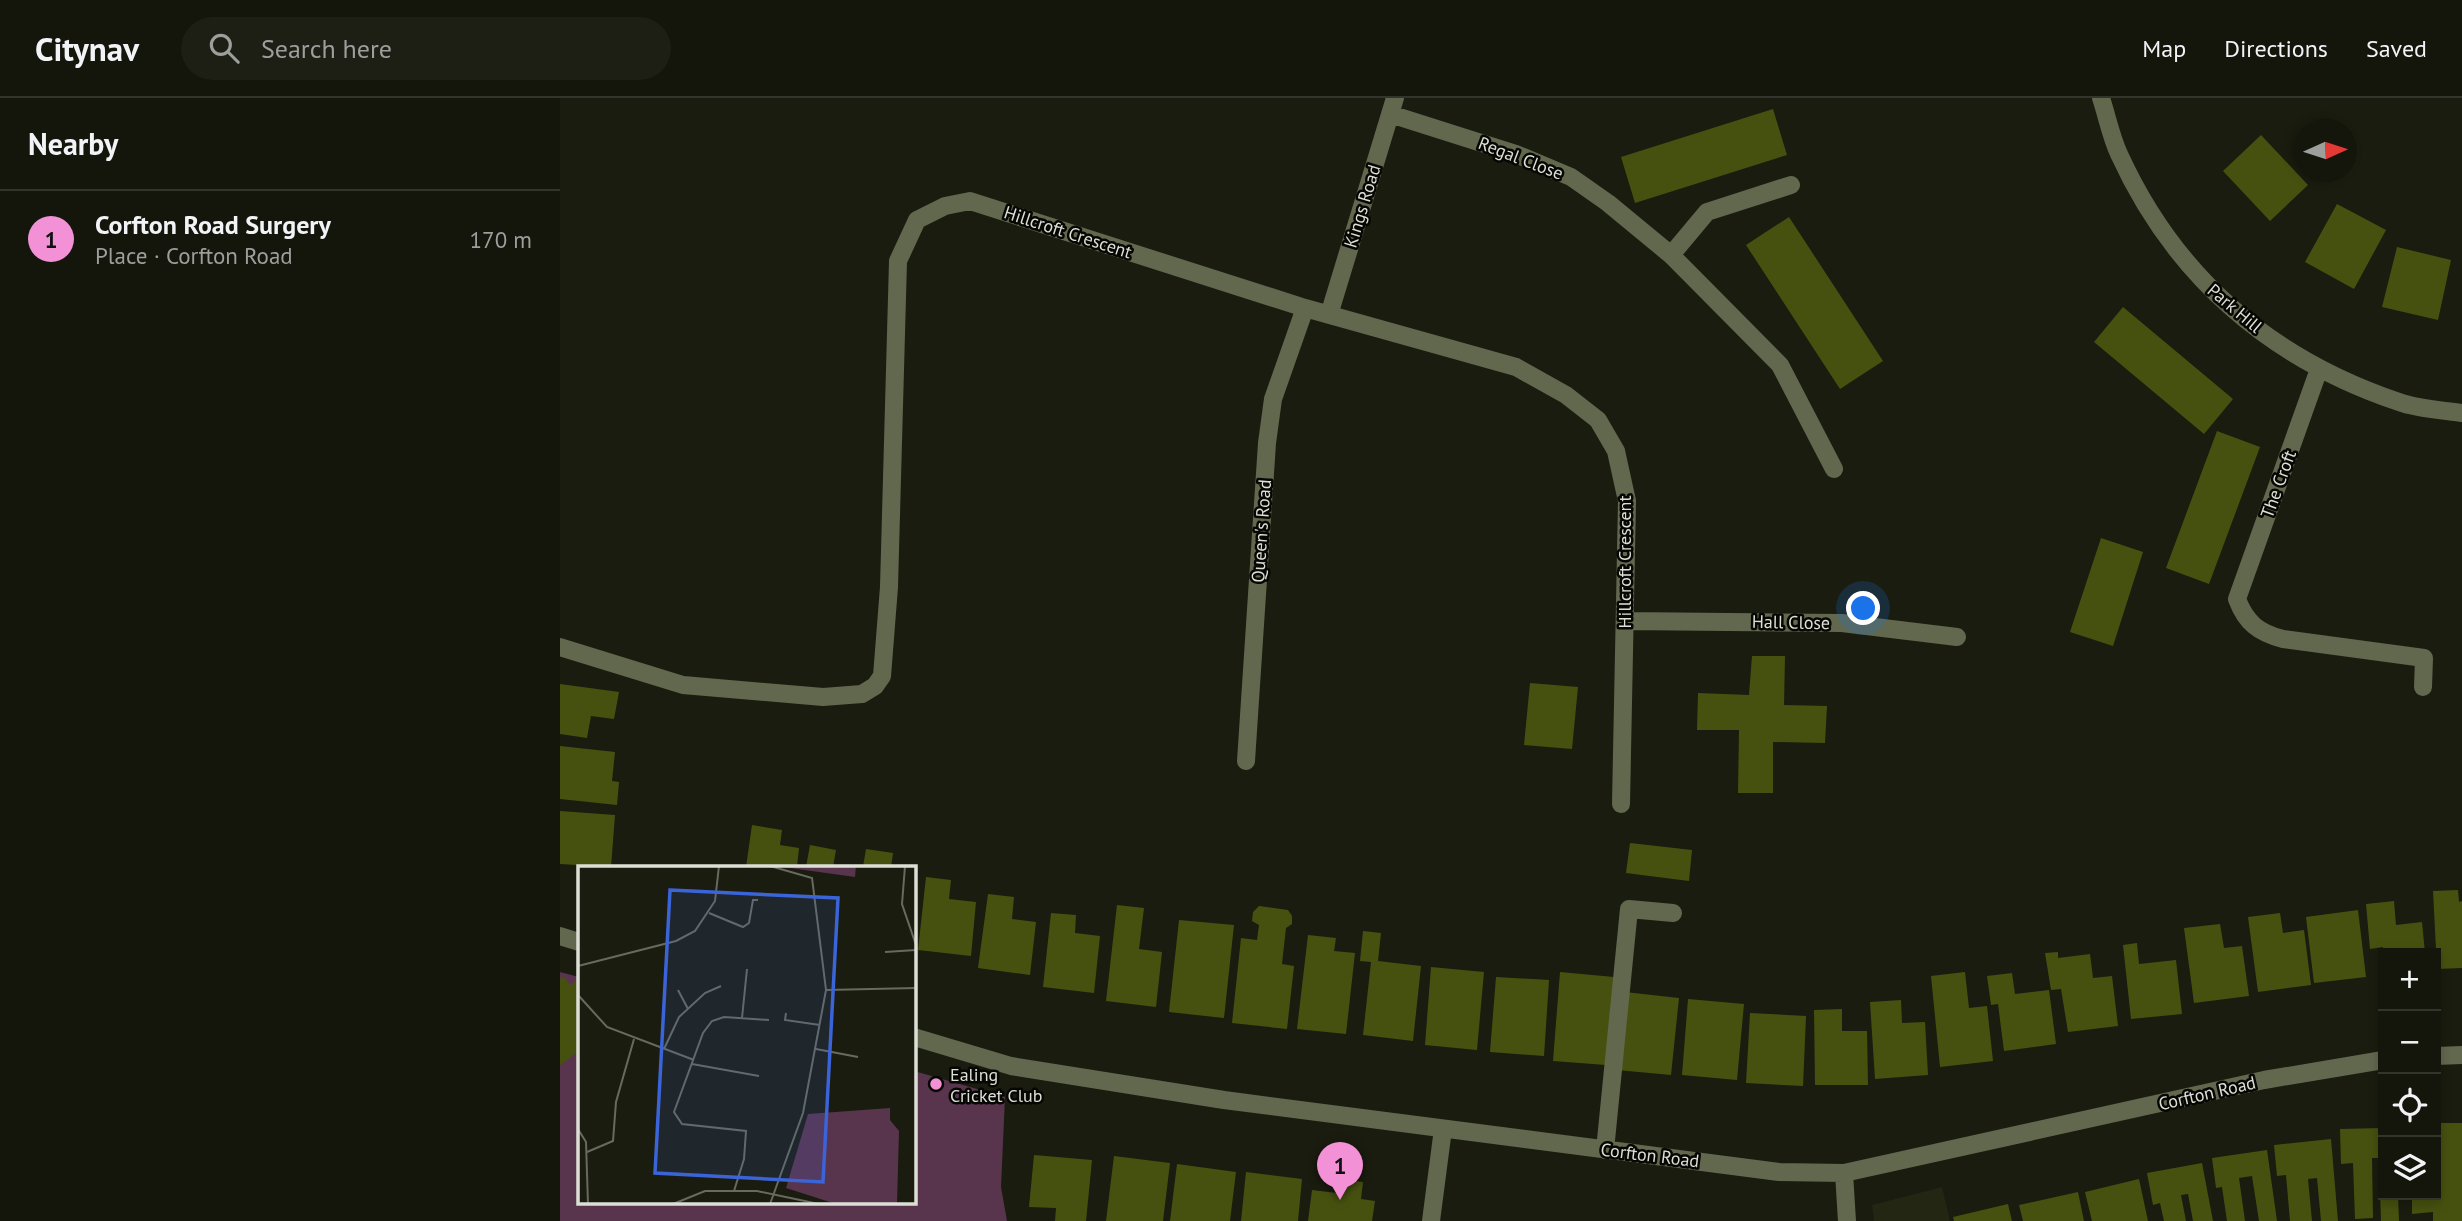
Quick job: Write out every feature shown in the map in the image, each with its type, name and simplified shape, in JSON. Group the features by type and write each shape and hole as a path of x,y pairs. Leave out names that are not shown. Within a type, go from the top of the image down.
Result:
{"street":[{"name":"Park Hill","path":"2101,98 2118,152 2155,223 2196,275 2248,322 2319,369 2401,403 2462,413"},
{"name":"Regal Close","path":"1392,106 1571,177 1608,203 1671,255 1780,365 1834,469"},
{"name":"Kings Road","path":"1329,315 1392,106"},
{"path":"1671,255 1707,212 1791,185"},
{"name":"Hillcroft Crescent","path":"560,647 683,685 823,697 862,694 875,687 882,676 889,587 898,261 917,220 945,206 970,201 1329,315 1516,367 1566,395 1598,420 1616,451 1626,501 1621,804"},
{"name":"Queen's Road","path":"1246,761 1267,443 1273,399 1304,307"},
{"name":"The Croft","path":"2319,369 2237,599 2251,625 2266,635 2424,658 2423,687"},
{"name":"Hall Close","path":"1625,621 1842,624 1957,637"},
{"path":"1605,1150 1629,909 1673,913"},
{"path":"560,936 578,942"},
{"name":"Corfton Road","path":"915,1037 1011,1066 1224,1100 1779,1172 1844,1173 2263,1080 2378,1060"},
{"path":"2441,1056 2462,1055"},
{"path":"1431,1221 1443,1129"},
{"path":"1844,1173 1847,1221"}],"shaded area":[{"name":"Ealing Cricket Club","path":"560,972 578,977 578,1204 915,1204 915,1071 1005,1097 1001,1187 1007,1221 560,1221"},
{"path":"1942,1187 1950,1221 1874,1221 1872,1205"}],"building":[{"path":"1773,109 1787,155 1635,203 1621,157"},
{"path":"2261,135 2294,170 2294,182 2305,182 2308,185 2270,221 2223,171"},
{"path":"2337,204 2386,230 2354,289 2305,262"},
{"path":"1789,217 1883,361 1840,389 1746,245"},
{"path":"2397,247 2451,260 2438,320 2382,307"},
{"path":"2123,307 2233,399 2204,434 2094,342"},
{"path":"2217,431 2260,447 2209,584 2166,568"},
{"path":"2101,538 2143,552 2113,646 2070,632"},
{"path":"1752,656 1785,656 1784,705 1827,706 1825,743 1773,742 1773,793 1738,793 1739,730 1697,730 1698,693 1749,695"},
{"path":"1530,683 1578,687 1572,749 1524,745"},
{"path":"560,684 619,692 614,719 591,716 587,738 560,734"},
{"path":"560,746 615,752 612,781 619,782 617,805 560,799"},
{"path":"560,811 615,815 611,866 560,864"},
{"path":"752,825 782,830 780,845 799,848 797,866 746,866"},
{"path":"1630,843 1692,850 1689,881 1626,873"},
{"path":"810,845 836,850 833,866 806,866"},
{"path":"866,849 893,853 891,866 863,866"},
{"path":"926,877 951,880 949,899 976,902 971,956 918,950"},
{"path":"2458,890 2459,902 2462,901 2462,968 2441,969 2441,948 2436,948 2433,891"},
{"path":"988,894 1014,897 1012,919 1036,922 1030,975 978,968"},
{"path":"2394,901 2396,925 2422,922 2425,948 2370,949 2366,904"},
{"path":"1117,905 1144,908 1139,949 1162,952 1156,1007 1106,1001"},
{"path":"1259,906 1288,910 1292,916 1292,924 1286,928 1282,964 1294,966 1287,1029 1232,1023 1241,938 1257,940 1259,925 1252,921 1253,912"},
{"path":"2358,910 2366,977 2314,983 2306,917"},
{"path":"1051,913 1076,915 1075,933 1100,936 1094,993 1043,987"},
{"path":"2280,913 2283,933 2304,930 2311,985 2258,992 2248,917"},
{"path":"1179,920 1234,925 1224,1018 1169,1012"},
{"path":"2220,924 2224,948 2242,946 2249,996 2194,1003 2184,928"},
{"path":"1363,931 1381,933 1378,961 1421,966 1413,1041 1363,1035 1371,962 1360,961"},
{"path":"1308,935 1336,938 1334,951 1355,953 1346,1034 1297,1029"},
{"path":"2137,943 2139,964 2176,960 2182,1014 2131,1019 2123,945"},
{"path":"2058,952 2058,958 2090,954 2093,978 2112,976 2118,1026 2068,1032 2061,989 2051,990 2045,953"},
{"path":"1431,967 1484,972 1477,1050 1425,1045"},
{"path":"1560,972 1614,977 1606,1065 1553,1061"},
{"path":"1965,972 1969,1008 1987,1006 1993,1061 1940,1067 1931,976"},
{"path":"2012,973 2015,994 2049,990 2056,1044 2004,1051 1998,1004 1991,1005 1987,976"},
{"path":"563,976 570,985 578,980 578,1052 560,1065 560,979"},
{"path":"1496,977 1549,980 1544,1056 1490,1052"},
{"path":"1625,992 1679,998 1671,1075 1617,1070"},
{"path":"1688,999 1744,1004 1737,1080 1682,1075"},
{"path":"1901,1000 1902,1023 1925,1022 1928,1075 1875,1079 1870,1002"},
{"path":"1842,1009 1842,1031 1867,1031 1868,1085 1815,1085 1814,1010"},
{"path":"1750,1013 1806,1016 1803,1086 1746,1083"},
{"path":"2441,1123 2462,1123 2462,1221 2433,1221 2433,1212 2412,1214 2412,1200 2441,1200"},
{"path":"2378,1128 2378,1158 2372,1158 2373,1218 2355,1219 2353,1163 2341,1164 2340,1129"},
{"path":"2331,1139 2338,1221 2321,1221 2317,1178 2308,1179 2312,1221 2290,1221 2286,1175 2277,1176 2274,1145"},
{"path":"2267,1150 2277,1221 2259,1221 2252,1176 2239,1178 2245,1221 2227,1221 2222,1187 2216,1188 2212,1158"},
{"path":"1034,1155 1092,1160 1086,1221 1055,1221 1056,1208 1029,1207"},
{"path":"1114,1156 1170,1163 1163,1221 1106,1221"},
{"path":"2202,1163 2213,1221 2193,1221 2188,1194 2181,1195 2186,1221 2164,1221 2160,1203 2153,1205 2147,1173"},
{"path":"1177,1164 1236,1172 1230,1221 1170,1221"},
{"path":"1246,1172 1302,1179 1298,1221 1241,1221"},
{"path":"1339,1179 1363,1182 1361,1199 1375,1201 1372,1221 1308,1221 1312,1190 1337,1193"},
{"path":"2139,1179 2148,1221 2092,1221 2085,1192"},
{"path":"2078,1192 2084,1221 2023,1221 2019,1205"},
{"path":"2380,1200 2398,1200 2399,1221 2381,1221"},
{"path":"2008,1204 2012,1221 1954,1221 1953,1217"}],"place":[{"name":"Ealing Cricket Club","path":"936,1084"},
{"name":"Corfton Road Surgery","path":"1340,1200"}]}
